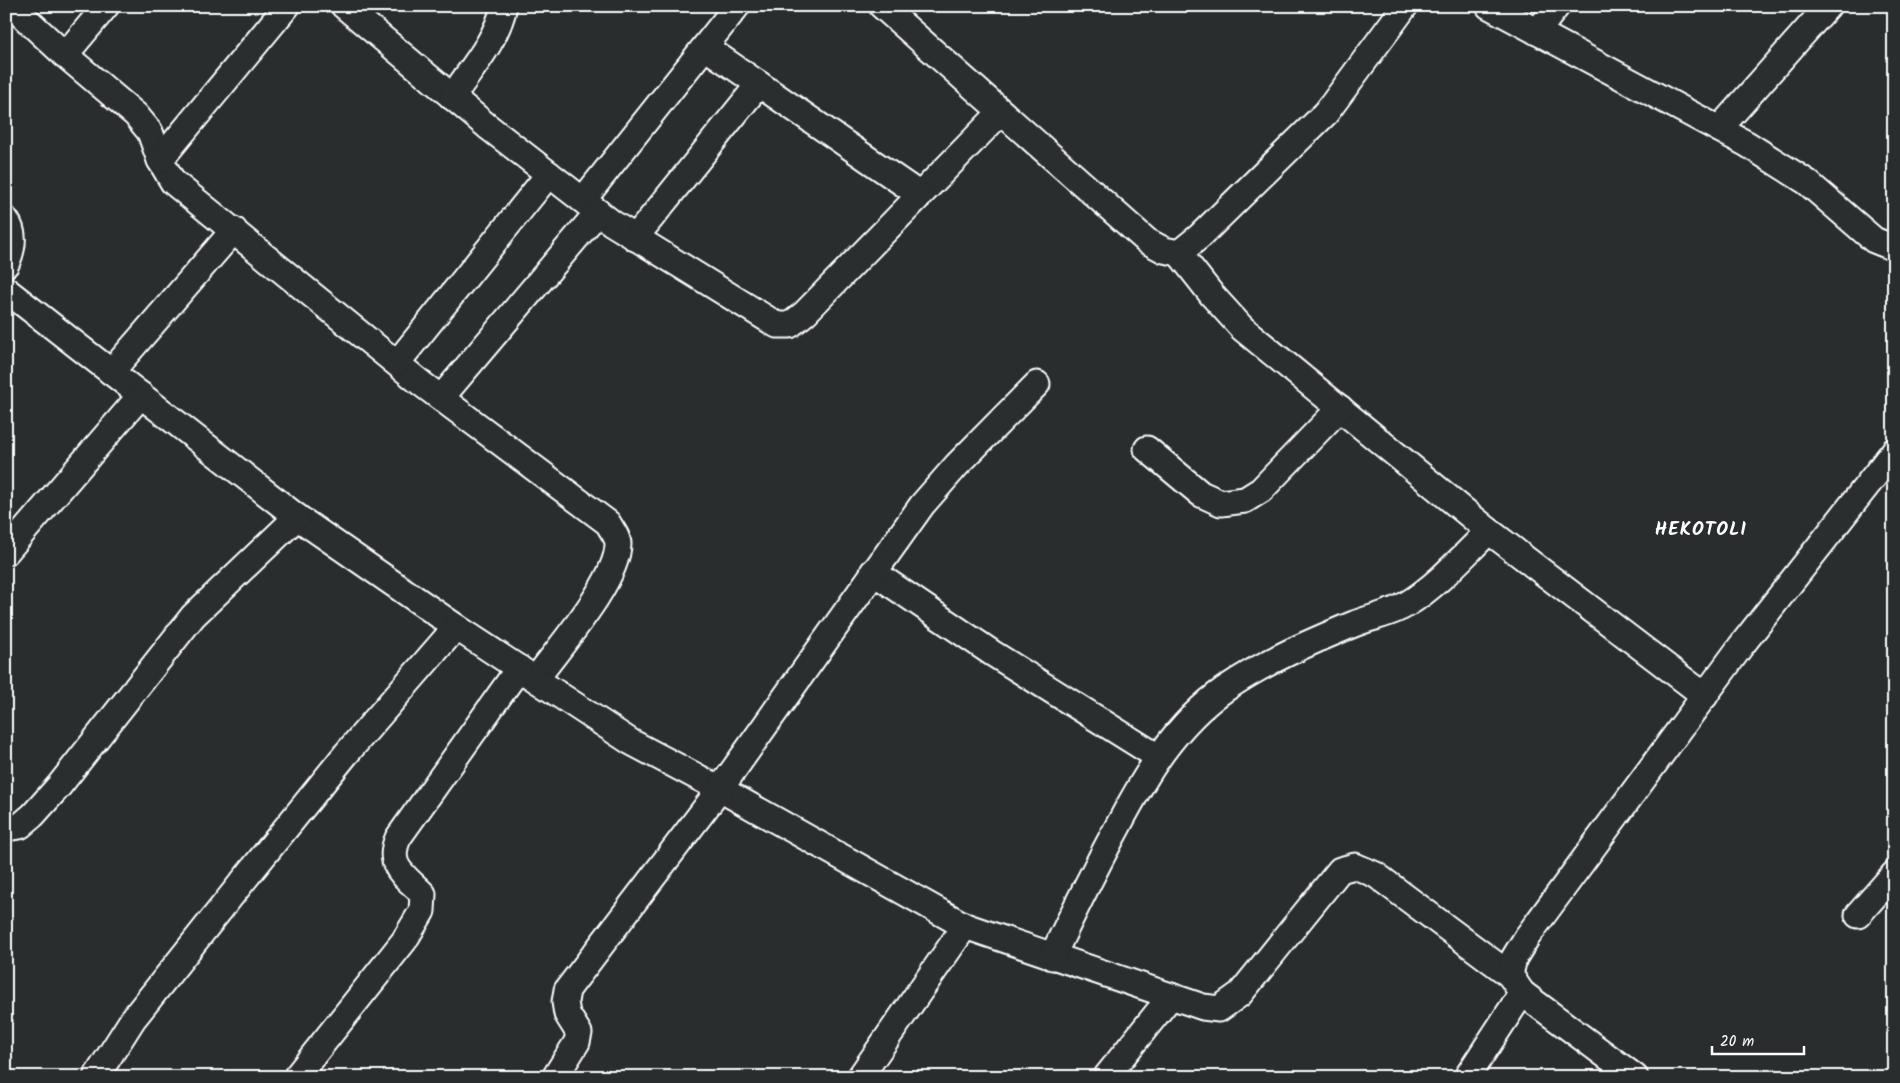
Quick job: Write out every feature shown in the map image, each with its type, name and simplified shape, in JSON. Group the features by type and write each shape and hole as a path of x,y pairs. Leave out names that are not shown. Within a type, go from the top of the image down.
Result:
{"street":[{"path":"12,6 65,56 136,115 150,132 160,160 173,182 441,398 608,523 618,541 617,557 605,585 527,673 403,830 392,852 398,869 422,894 422,911 404,941 296,1077"},
{"path":"65,56 106,6"},
{"path":"160,160 287,6"},
{"path":"344,6 452,97 590,206 635,238 777,325 790,325 1002,112"},
{"path":"452,97 491,39 501,19 504,6"},
{"path":"441,398 590,206 705,47 738,6"},
{"path":"882,6 1147,242 1164,250 1179,253 1212,295 1242,328 1489,531 1705,696"},
{"path":"1179,253 1200,236 1326,113 1404,6"},
{"path":"1490,6 1747,144 1807,182 1874,240 1894,248"},
{"path":"1537,32 1558,6"},
{"path":"1719,129 1828,6"},
{"path":"705,47 920,195"},
{"path":"635,238 759,84"},
{"path":"397,363 549,174"},
{"path":"6,220 13,232 13,244 6,264"},
{"path":"111,372 234,230"},
{"path":"6,290 297,517 456,626 632,742 965,926 1203,1007 1219,1009 1240,994 1340,870 1356,866 1376,875 1634,1077"},
{"path":"555,1077 578,1042 579,1033 567,1014 565,1002 567,990 720,789 922,505 957,465 1037,384"},
{"path":"6,552 141,395"},
{"path":"1147,449 1201,494 1221,503 1245,500 1261,490 1340,408"},
{"path":"1466,1077 1516,984 1514,958 1527,937 1705,696 1894,451"},
{"path":"6,828 20,826 33,815 59,786 193,616 297,517"},
{"path":"1052,956 1095,869 1144,779 1166,745 1201,709 1225,689 1272,661 1354,624 1406,605 1441,578 1489,531"},
{"path":"873,572 992,653 1158,757"},
{"path":"96,1077 133,1019 249,873 346,754 456,626"},
{"path":"1858,916 1894,874"},
{"path":"860,1077 965,926"},
{"path":"1106,1077 1171,996"}],"district":[{"name":"HEKOTOLI","path":"1701,530"}]}
